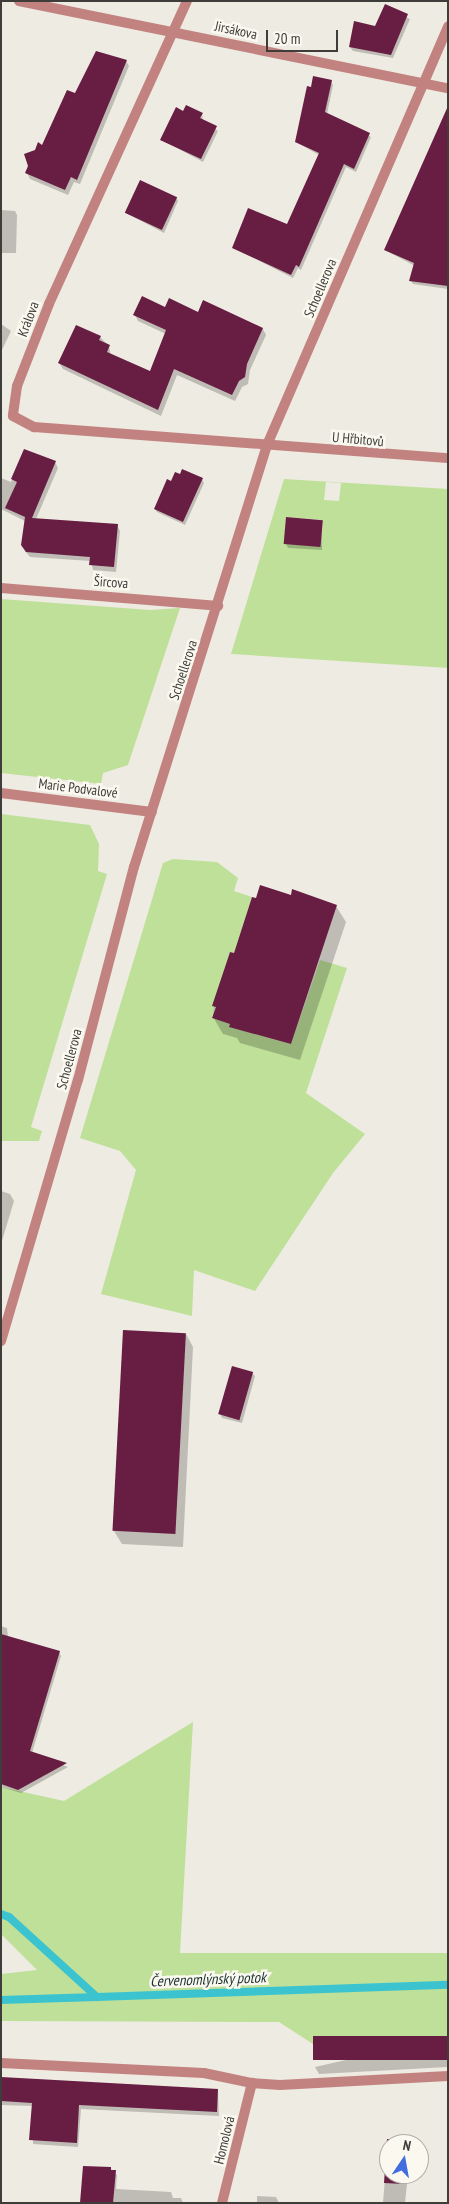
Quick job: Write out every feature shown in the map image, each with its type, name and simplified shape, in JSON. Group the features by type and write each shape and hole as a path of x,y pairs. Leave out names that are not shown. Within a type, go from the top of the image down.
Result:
{"street":[{"name":"Jirsákova","path":"19,1 448,88"},
{"name":"Králova","path":"188,1 49,304 17,386 13,416 34,427 267,445"},
{"name":"Schoellerova","path":"1,1341 152,812 267,445 448,27"},
{"name":"U Hřbitovů","path":"267,445 448,458"},
{"name":"Šircova","path":"1,588 218,606"},
{"name":"Marie Podvalové","path":"1,793 152,812"},
{"path":"1,2063 204,2073 252,2083 280,2085 448,2076"},
{"name":"Homolová","path":"222,2203 252,2083"}],"green space":[{"path":"284,479 448,489 448,668 231,654","holes":["326,482 341,483 339,501 324,500","286,517 323,520 321,546 285,544"]},
{"path":"1,599 150,610 180,608 128,765 103,773 101,784 1,773"},
{"path":"1,814 90,825 99,844 98,871 107,874 31,1127 42,1131 39,1141 1,1141"},
{"path":"173,859 217,862 238,878 234,891 252,897 234,953 230,952 224,970 212,1018 230,1024 230,1027 291,1044 320,960 347,968 306,1093 365,1134 333,1173 255,1291 194,1270 192,1316 101,1294 136,1170 120,1151 80,1138 163,863"},
{"path":"193,1722 180,1953 448,1953 448,2036 313,2044 279,2022 1,2021 1,1974 37,1970 1,1934 1,1787 64,1801"}],"building":[{"path":"385,4 408,14 391,55 349,47 354,21 375,26"},
{"path":"96,51 127,60 77,180 71,177 65,190 25,173 28,166 24,154 35,150 38,142 42,145 67,90 75,93"},
{"path":"313,76 332,80 325,112 370,133 354,169 344,164 299,267 296,265 291,275 232,248 248,208 287,224 319,153 295,142 307,86 311,87"},
{"path":"186,105 203,113 200,118 217,126 201,159 160,140 176,107 183,111"},
{"path":"448,106 448,286 409,281 414,263 384,250"},
{"path":"140,180 177,197 162,230 125,213"},
{"path":"142,296 165,307 169,298 198,312 203,300 263,328 247,364 245,377 239,381 232,395 174,369 158,410 58,363 76,325 101,336 99,340 110,345 107,352 150,371 166,330 133,315"},
{"path":"24,449 56,461 32,518 118,524 114,567 89,565 90,557 26,552 21,545 25,517 5,508 17,482 11,479"},
{"path":"182,469 203,478 183,522 154,509 167,479 171,481 175,472 180,474"},
{"path":"286,517 323,520 321,547 284,544"},
{"path":"260,885 291,895 292,889 337,905 291,1044 229,1027 230,1024 212,1018 216,1007 212,1006 230,952 234,953 252,897 256,898"},
{"path":"123,1330 186,1333 175,1534 112,1531"},
{"path":"232,1366 253,1372 239,1420 218,1414"},
{"path":"1,1634 60,1651 30,1751 67,1763 18,1790 1,1784"},
{"path":"313,2036 448,2036 448,2060 313,2060"},
{"path":"1,2077 218,2089 217,2112 79,2105 77,2143 29,2140 32,2103 1,2101"},
{"path":"83,2166 111,2167 111,2170 116,2170 113,2203 80,2203"}],"waterway":[{"name":"Červenomlýnský potok","path":"1,1914 9,1917 97,1997 448,1985"},
{"path":"1,2000 97,1997"}]}
